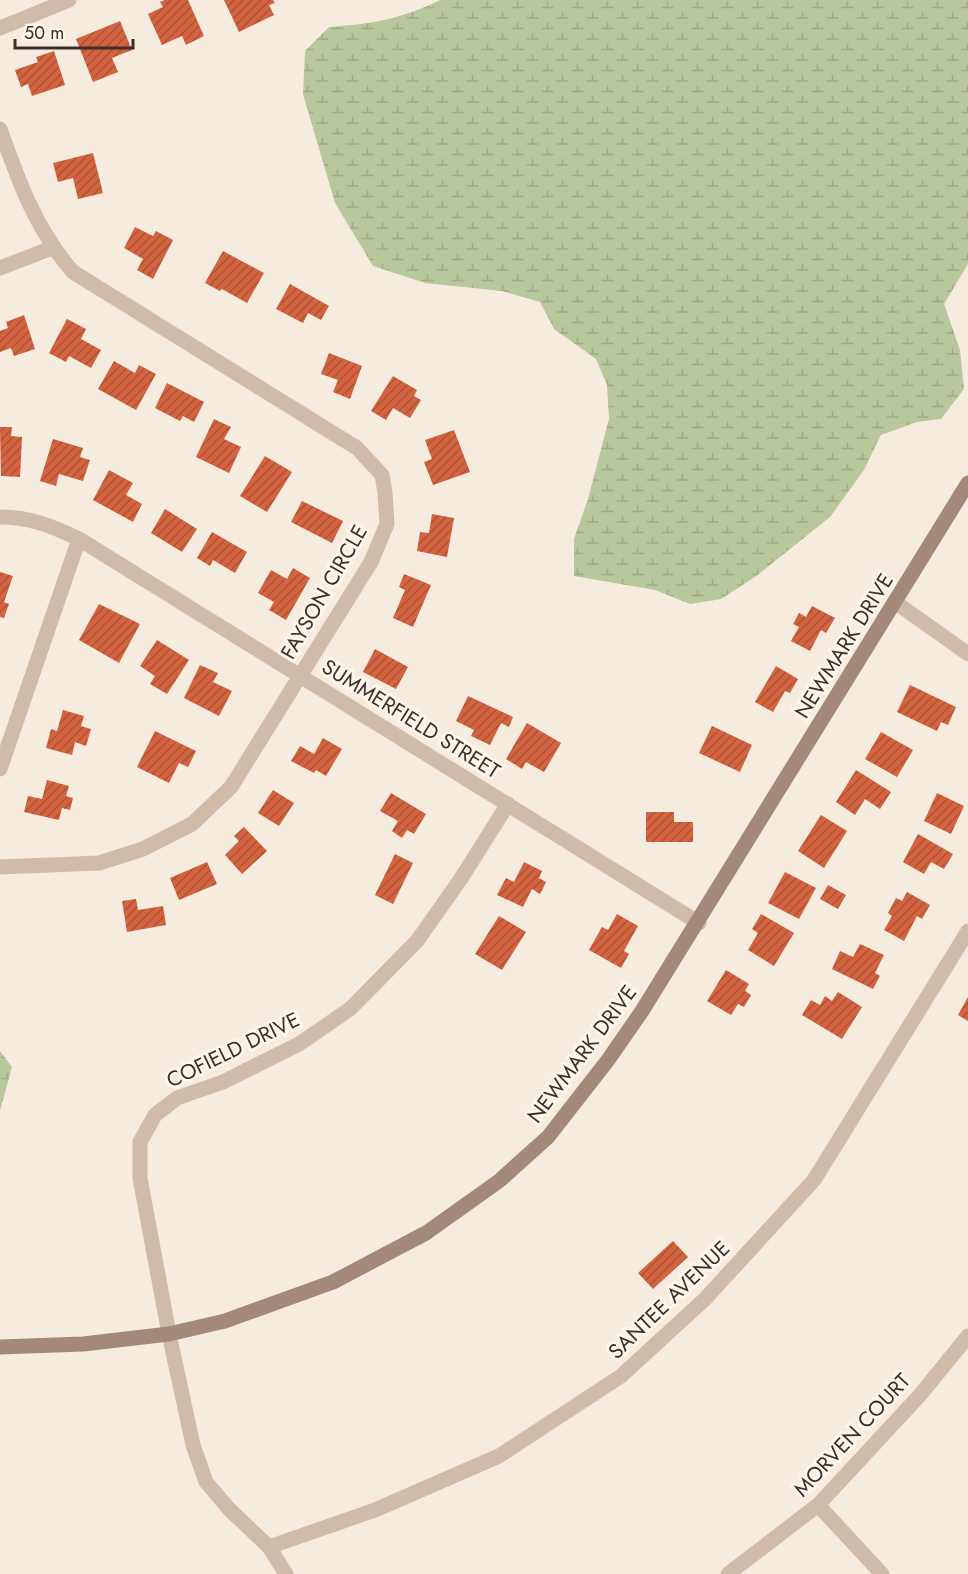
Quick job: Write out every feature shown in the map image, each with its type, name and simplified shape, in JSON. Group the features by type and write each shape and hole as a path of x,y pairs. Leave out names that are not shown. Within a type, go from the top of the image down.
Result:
{"street":[{"path":"0,28 69,0"},
{"name":"FAYSON CIRCLE","path":"0,129 22,189 52,249 73,272 106,295 357,448 382,476 387,524 371,562 231,787 192,824 143,849 99,863 0,867"},
{"path":"0,268 52,249"},
{"name":"NEWMARK DRIVE","path":"0,1347 83,1344 169,1334 225,1321 333,1282 426,1233 499,1180 548,1137 602,1069 699,922 968,483"},
{"name":"SUMMERFIELD STREET","path":"0,517 18,517 47,523 79,539 699,922"},
{"path":"0,768 79,539"},
{"path":"895,602 968,654"},
{"name":"COFIELD DRIVE","path":"286,1574 270,1547 229,1509 206,1482 193,1445 169,1334 140,1178 140,1142 155,1115 177,1098 223,1082 299,1044 350,1009 417,941 508,804"},
{"name":"SANTEE AVENUE","path":"270,1547 375,1510 499,1456 621,1376 705,1299 814,1180 968,931"},
{"name":"MORVEN COURT","path":"728,1574 818,1505 920,1395 968,1336"},
{"path":"818,1505 882,1574"}],"green space":[{"path":"440,0 968,0 968,264 944,304 960,350 964,389 941,419 917,422 881,435 864,470 830,517 755,577 721,599 690,604 655,590 574,576 574,539 588,499 609,419 607,385 596,359 554,329 540,302 502,291 425,283 373,266 335,203 303,94 305,51 329,27 386,20 413,12"},
{"path":"0,1051 12,1067 0,1111"}],"building":[{"path":"188,0 204,36 186,45 182,36 162,45 148,14 163,7 160,2"},
{"path":"224,0 273,0 275,3 269,5 274,15 239,32"},
{"path":"120,21 132,50 112,58 118,72 93,82 76,39"},
{"path":"54,51 65,85 32,96 28,84 21,87 15,70 38,62 36,57"},
{"path":"93,153 103,193 78,199 73,178 58,182 53,163"},
{"path":"135,227 153,236 156,231 173,240 153,279 137,270 143,259 124,248"},
{"path":"223,251 264,273 247,303 222,289 220,291 205,283"},
{"path":"290,284 329,306 321,320 308,313 303,323 276,309"},
{"path":"24,315 35,349 14,356 11,348 0,352 0,331 8,328 6,322"},
{"path":"67,319 86,329 81,339 101,350 91,368 69,356 66,362 49,353"},
{"path":"329,353 362,366 350,399 333,392 338,380 321,374"},
{"path":"114,361 135,373 139,365 156,374 136,410 98,389"},
{"path":"393,376 417,390 414,396 421,400 410,418 393,408 386,420 371,411"},
{"path":"167,383 204,402 194,422 183,416 180,421 155,408"},
{"path":"214,419 231,427 224,439 241,447 229,473 196,457"},
{"path":"0,427 12,427 11,436 22,437 20,477 1,476"},
{"path":"454,430 470,472 433,485 424,462 432,459 425,440"},
{"path":"53,439 83,448 80,457 90,460 83,481 59,474 56,486 40,481"},
{"path":"265,456 292,472 267,512 240,496"},
{"path":"109,470 133,483 126,495 142,504 133,522 93,500"},
{"path":"302,501 343,521 332,543 291,522"},
{"path":"165,509 197,529 182,552 151,533"},
{"path":"432,514 454,518 447,557 417,551 420,532 429,533"},
{"path":"212,532 247,552 235,573 213,560 210,566 197,558"},
{"path":"293,568 310,578 286,620 269,610 274,602 258,593 271,570 287,579"},
{"path":"0,572 13,576 4,602 9,604 4,618 0,617"},
{"path":"404,574 431,585 413,627 393,618 405,590 399,587"},
{"path":"99,604 140,624 119,663 79,640"},
{"path":"812,606 835,618 826,633 821,630 810,651 791,641 799,627 793,624 799,613 806,617"},
{"path":"157,640 189,660 167,694 150,684 155,676 140,666"},
{"path":"375,649 408,667 396,689 363,672"},
{"path":"200,665 218,673 213,682 232,691 219,716 184,698"},
{"path":"776,666 798,679 790,693 785,691 773,712 755,702"},
{"path":"910,685 956,707 948,725 941,722 937,731 897,712"},
{"path":"468,696 513,717 509,727 501,723 490,745 471,736 474,730 456,721"},
{"path":"63,710 84,716 81,726 91,729 86,746 75,742 72,755 46,748 51,729 57,731"},
{"path":"527,723 561,743 544,772 526,762 522,769 506,759"},
{"path":"712,726 752,745 740,772 699,753"},
{"path":"155,731 196,751 188,767 179,763 169,783 137,767"},
{"path":"881,732 913,750 897,777 865,759"},
{"path":"323,738 342,749 326,776 316,770 314,773 291,761 300,746 314,754"},
{"path":"856,770 891,792 880,809 865,799 855,815 836,802"},
{"path":"47,780 69,786 66,796 73,798 70,810 62,808 59,820 24,812 28,796 42,799"},
{"path":"273,790 294,803 279,826 258,813"},
{"path":"391,793 426,814 414,834 407,830 402,838 392,831 398,821 380,811"},
{"path":"937,793 964,806 951,834 924,821"},
{"path":"646,812 674,812 674,822 693,822 693,842 646,842"},
{"path":"821,815 847,831 824,868 798,851"},
{"path":"244,827 267,851 242,874 225,855 239,841 234,836"},
{"path":"918,834 953,854 944,869 931,862 924,874 903,862"},
{"path":"395,854 413,863 393,904 375,895"},
{"path":"207,862 217,884 179,900 170,878"},
{"path":"524,862 542,871 539,878 546,882 540,894 532,889 523,907 497,895 506,878 514,882"},
{"path":"785,872 816,888 799,919 768,903"},
{"path":"828,885 846,895 838,909 820,899"},
{"path":"907,892 930,905 922,919 917,916 904,941 884,930 892,916 888,913 896,898 902,901"},
{"path":"136,899 138,910 163,906 166,925 127,932 122,901"},
{"path":"617,914 638,926 624,951 629,954 621,968 589,950 602,927 608,930"},
{"path":"761,914 794,933 774,966 748,950 758,933 752,929"},
{"path":"499,916 526,932 502,970 475,954"},
{"path":"860,944 884,955 875,973 880,976 873,989 832,969 840,951 853,957"},
{"path":"726,970 749,984 745,991 751,995 744,1007 738,1004 731,1015 707,1001"},
{"path":"838,992 862,1007 842,1039 802,1015 811,1000 820,1005 825,996 832,1001"},
{"path":"968,997 968,1021 958,1015"},
{"path":"673,1241 688,1257 653,1289 638,1273"}]}
